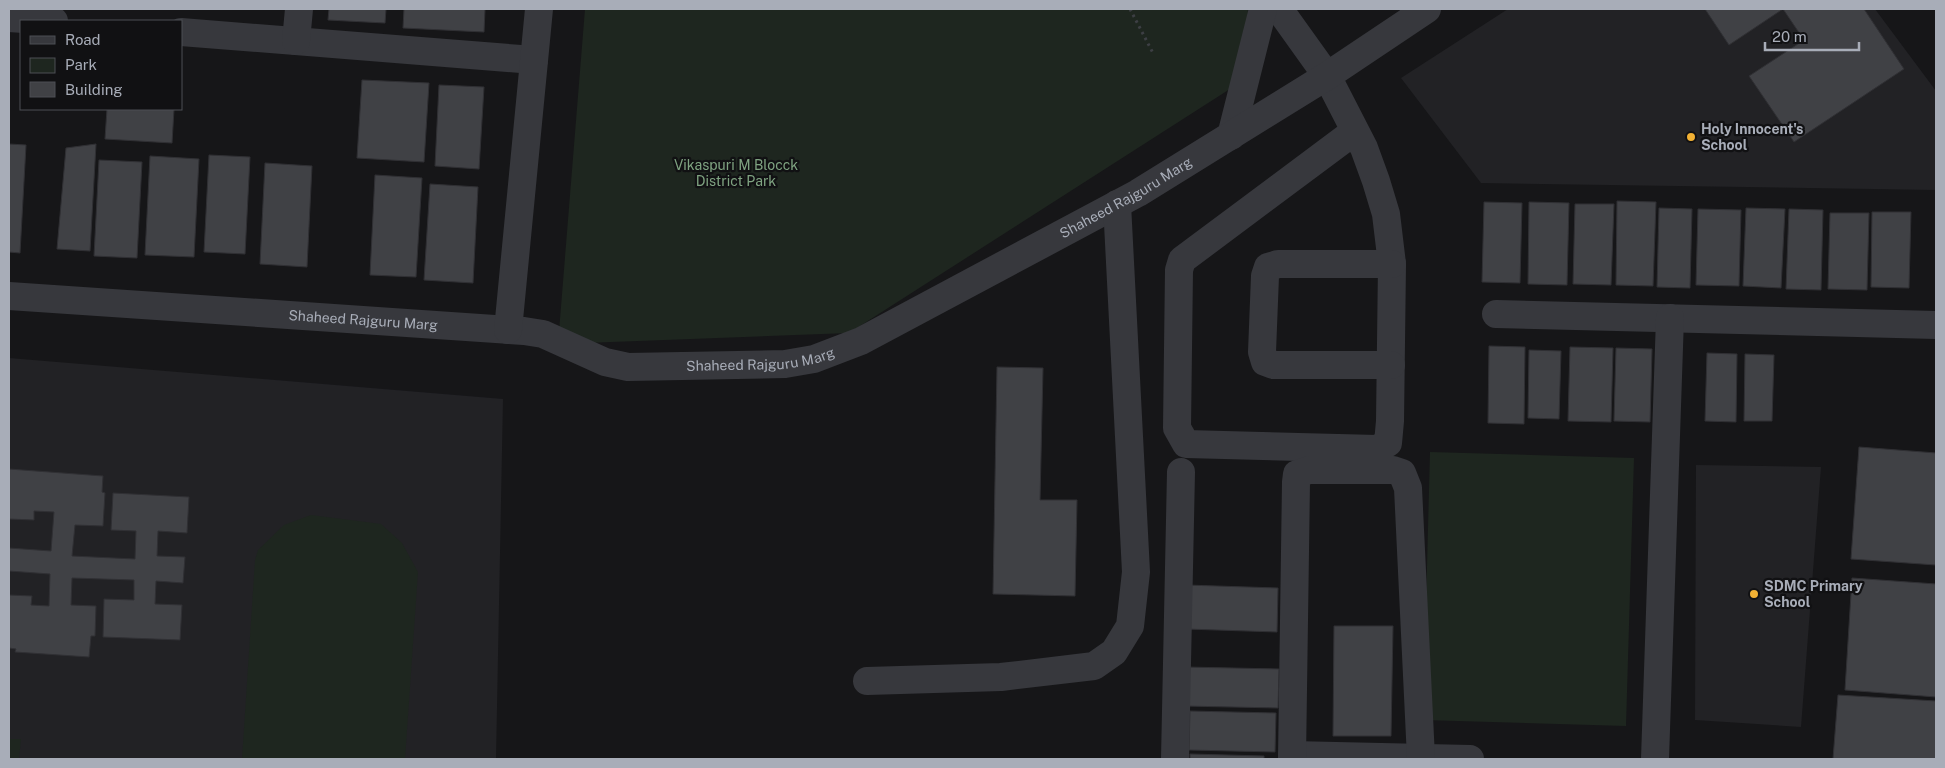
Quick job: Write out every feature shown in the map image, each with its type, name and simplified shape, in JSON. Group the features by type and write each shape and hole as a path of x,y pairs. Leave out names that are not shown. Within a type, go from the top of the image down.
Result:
{"street":[{"path":"296,41 299,9"},
{"path":"508,330 539,9"},
{"path":"1231,136 1263,9"},
{"path":"1279,9 1327,76 1364,148 1386,214 1392,264 1390,422 1388,443 1377,449 1186,444 1177,428 1179,270 1182,260 1355,131"},
{"name":"Shaheed Rajguru Marg","path":"9,296 508,330 543,334 605,362 628,367 785,364 814,360 861,341 1117,204 1327,76 1427,9"},
{"path":"9,18 39,20"},
{"path":"182,32 534,60"},
{"path":"867,681 1001,677 1094,666 1114,652 1130,626 1136,572 1117,204"},
{"path":"1391,365 1273,365 1265,362 1262,352 1265,276 1268,267 1278,264 1392,264"},
{"path":"1496,314 1936,325"},
{"path":"1655,759 1670,318"},
{"path":"1421,758 1408,488 1402,473 1393,470 1309,470 1297,474 1292,757 1470,759"},
{"path":"1175,759 1180,472"}],"path":[{"path":"1130,9 1154,55"}],"shaded area":[{"name":"Holy Innocent's School","path":"1508,9 1875,9 1936,91 1936,190 1481,183 1401,78"},
{"path":"9,358 503,399 496,759 9,759"},
{"name":"SDMC Primary School","path":"1696,465 1821,467 1801,727 1695,720"}],"green space":[{"name":"Vikaspuri M Blocck District Park","path":"585,9 1248,9 1244,80 849,333 558,344"},
{"path":"1430,452 1634,458 1626,726 1423,720"},
{"path":"311,515 381,524 402,543 418,572 405,759 242,759 255,560 258,550 284,525"},
{"path":"9,739 21,739 19,759 9,759"}],"building":[{"path":"329,9 386,9 385,23 328,20"},
{"path":"404,9 485,9 484,32 403,28"},
{"path":"1705,9 1783,9 1729,45"},
{"path":"1783,9 1864,9 1904,69 1794,142 1749,76 1804,40"},
{"path":"362,80 429,83 424,162 357,158"},
{"path":"439,85 484,87 479,169 435,166"},
{"path":"107,110 174,110 172,143 105,139"},
{"path":"9,144 26,145 20,253 9,252"},
{"path":"96,144 90,251 57,249 66,148"},
{"path":"209,155 250,157 245,254 204,252"},
{"path":"150,156 199,159 194,257 145,255"},
{"path":"99,160 142,162 137,258 94,256"},
{"path":"265,163 312,166 307,267 260,264"},
{"path":"375,175 422,178 416,277 370,275"},
{"path":"430,184 478,187 473,283 424,280"},
{"path":"1617,201 1656,202 1653,286 1616,285"},
{"path":"1484,202 1522,203 1520,283 1482,282"},
{"path":"1529,202 1569,203 1567,285 1528,284"},
{"path":"1575,204 1614,204 1611,285 1573,284"},
{"path":"1659,208 1692,209 1690,288 1657,287"},
{"path":"1746,208 1785,209 1781,288 1743,286"},
{"path":"1698,209 1741,210 1739,286 1696,285"},
{"path":"1789,209 1823,210 1821,290 1786,289"},
{"path":"1872,212 1911,212 1909,288 1871,287"},
{"path":"1830,213 1869,213 1867,290 1828,289"},
{"path":"1489,346 1525,347 1524,424 1488,423"},
{"path":"1570,347 1613,348 1611,422 1568,421"},
{"path":"1616,348 1652,349 1650,422 1614,421"},
{"path":"1529,350 1561,351 1559,419 1528,418"},
{"path":"1707,353 1737,354 1736,422 1705,421"},
{"path":"1745,354 1774,355 1772,421 1744,421"},
{"path":"997,367 1043,368 1040,500 1077,500 1075,596 993,594"},
{"path":"1859,447 1936,453 1936,565 1851,559"},
{"path":"9,469 103,476 102,492 105,493 103,526 75,525 72,556 135,559 136,531 111,530 113,493 189,497 187,533 158,531 157,556 185,557 183,583 156,581 155,604 182,605 180,640 103,637 104,599 134,600 134,580 72,578 71,605 96,606 95,636 91,636 89,657 15,652 16,649 9,648 9,595 32,596 31,605 49,606 50,574 9,571 9,548 51,551 54,512 34,511 34,520 9,519"},
{"path":"1852,578 1936,584 1936,697 1845,690"},
{"path":"1186,585 1278,588 1277,632 1186,629"},
{"path":"1334,626 1393,626 1391,736 1333,736"},
{"path":"1185,667 1279,669 1278,708 1184,706"},
{"path":"1838,695 1936,701 1936,759 1833,759"},
{"path":"1190,711 1276,713 1275,752 1189,750"},
{"path":"1190,754 1264,756 1264,759 1190,759"}],"place":[{"name":"Holy Innocent's School","path":"1691,137"},
{"name":"SDMC Primary School","path":"1754,594"}]}
